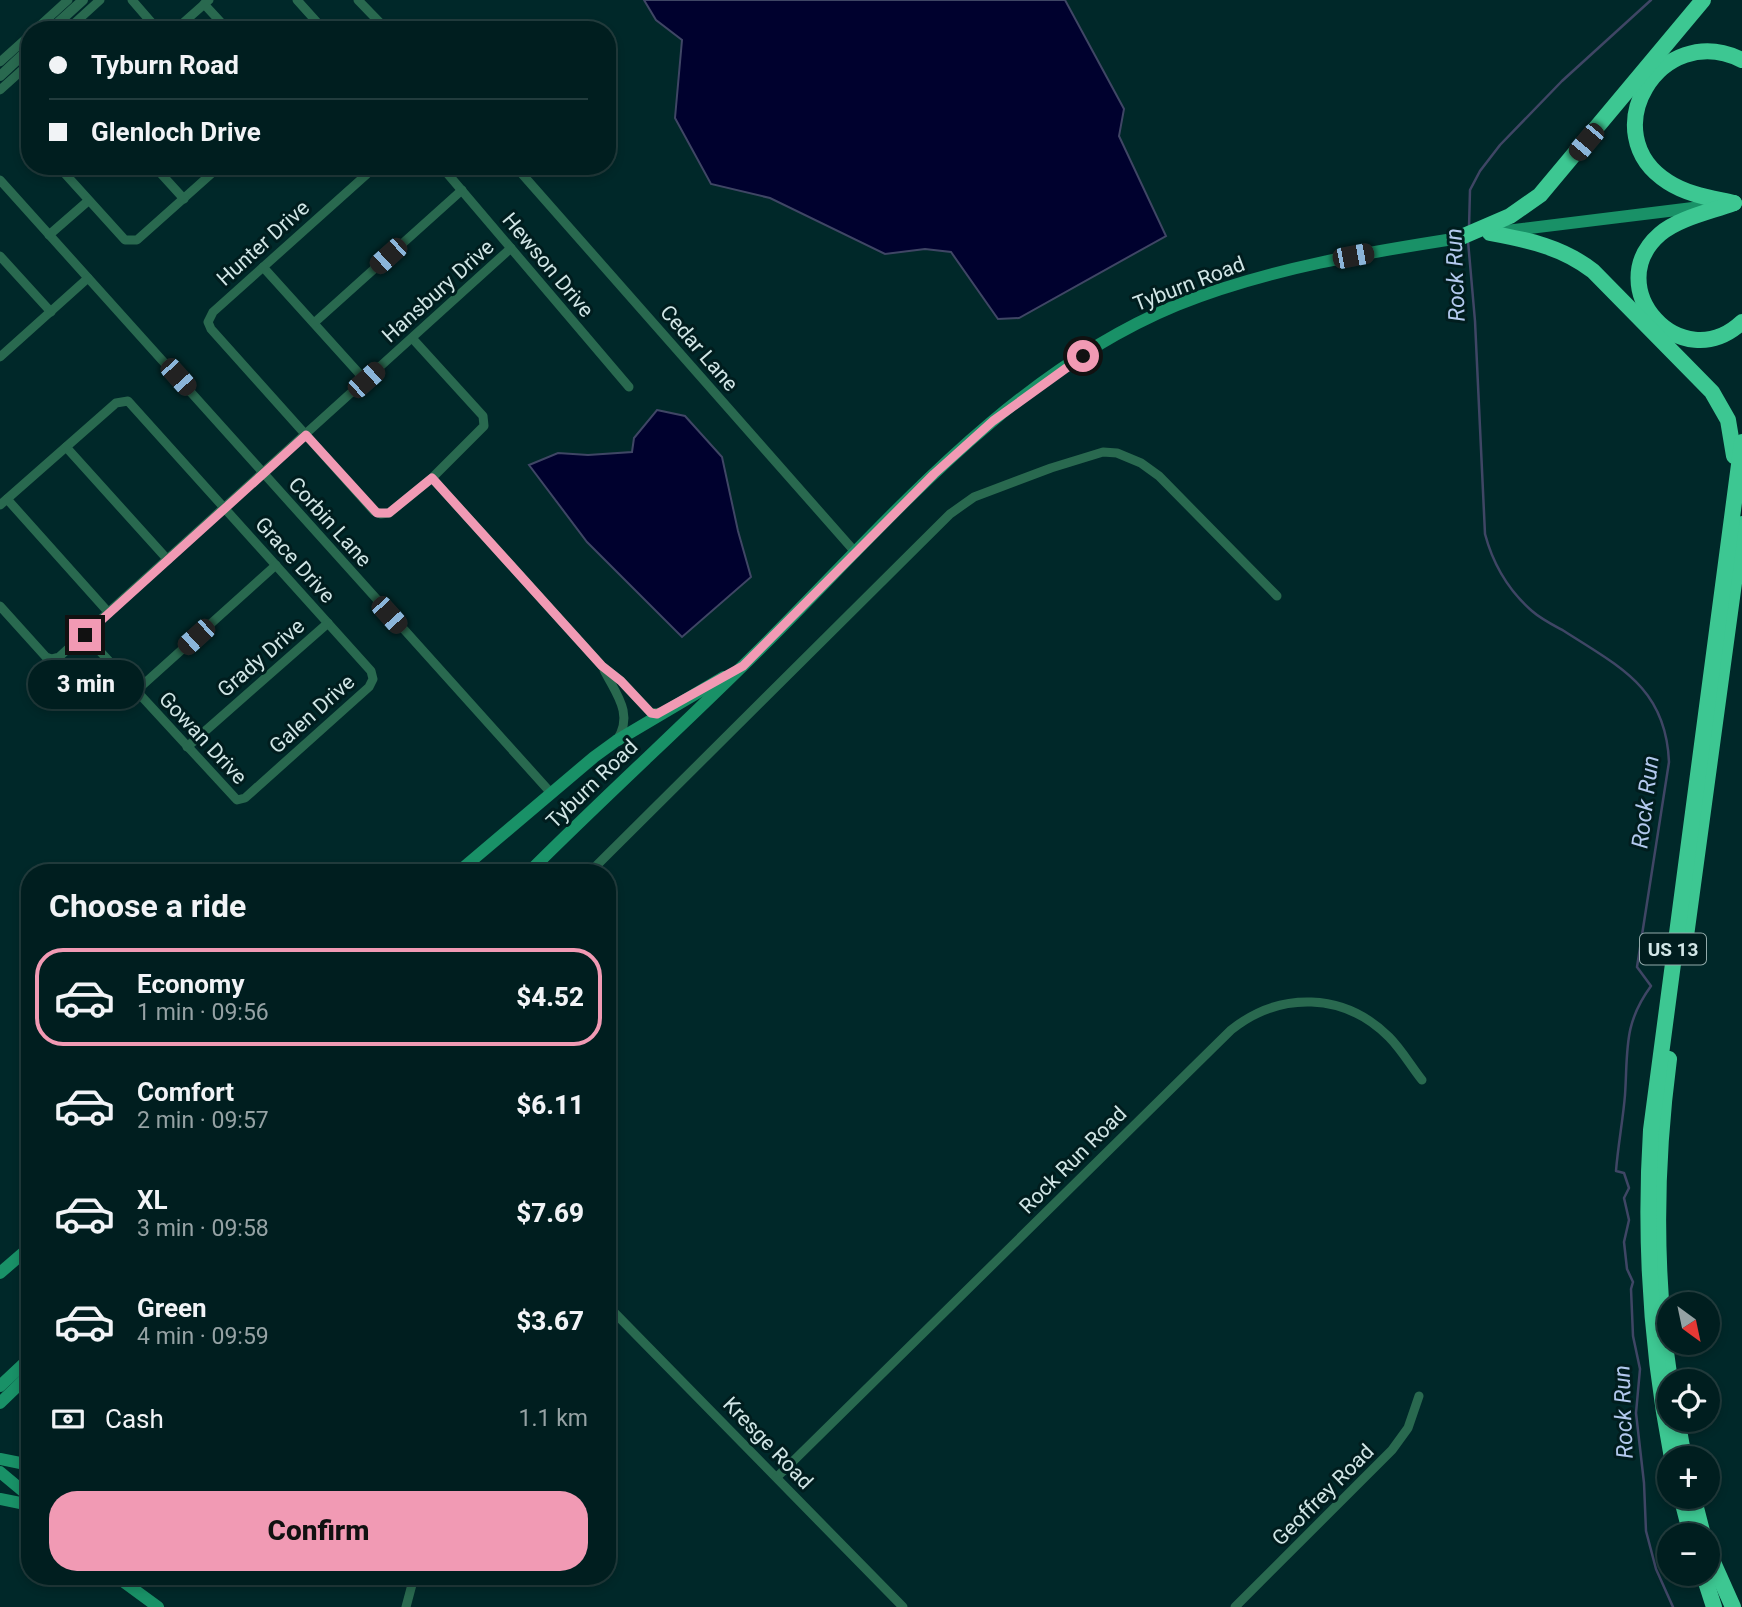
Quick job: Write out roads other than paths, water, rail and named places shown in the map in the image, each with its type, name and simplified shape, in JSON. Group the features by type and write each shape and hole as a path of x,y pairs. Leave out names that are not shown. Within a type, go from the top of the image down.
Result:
{"highway":[{"path":"1459,238 1489,229 1547,189 1703,0"},
{"path":"1734,203 1688,191 1660,176 1643,155 1635,121 1639,100 1648,82 1675,59 1709,51 1742,60"},
{"path":"1734,203 1678,223 1662,232 1644,256 1639,284 1643,301 1652,317 1665,329 1680,337 1698,340 1715,338 1742,322"},
{"path":"1489,229 1547,245 1584,264 1707,386 1721,405 1730,429 1735,494"},
{"name":"US 13","path":"1670,1446 1658,1374 1650,1283 1650,1140 1657,1068 1742,442"},
{"name":"US 13","path":"1669,1369 1659,1251 1662,1130 1742,524"},
{"path":"1720,1578 1733,1607"},
{"path":"1707,1586 1714,1607"},
{"path":"1719,1586 1726,1607"}],"main road":[{"path":"1489,229 1734,203"},
{"name":"Tyburn Road","path":"537,864 743,666 934,474 993,421 1052,376 1122,332 1175,306 1281,271 1459,238"},
{"path":"468,864 616,741 743,666"},
{"path":"0,1273 21,1255"},
{"path":"3,1394 21,1370"},
{"path":"3,1394 21,1381"},
{"path":"3,1394 21,1386"},
{"path":"0,1460 21,1464"},
{"path":"0,1460 17,1485"},
{"path":"0,1472 21,1489"},
{"path":"17,1485 21,1483"},
{"path":"0,1499 21,1504"},
{"path":"128,1585 158,1607"}],"street":[{"path":"45,21 68,0"},
{"path":"60,21 83,0"},
{"path":"77,21 100,0"},
{"path":"132,0 150,21"},
{"path":"297,0 316,21"},
{"path":"358,0 378,21"},
{"path":"185,21 206,2 221,21"},
{"path":"0,62 21,43"},
{"path":"0,76 21,56"},
{"path":"0,90 21,71"},
{"path":"66,175 125,240 131,242 137,240 210,175"},
{"path":"162,175 184,199"},
{"name":"Hunter Drive","path":"306,435 211,329 208,319 366,175"},
{"name":"Hewson Drive","path":"448,175 629,387"},
{"name":"Cedar Lane","path":"523,175 856,553"},
{"name":"Corbin Lane","path":"0,180 551,793"},
{"path":"314,323 462,190"},
{"path":"49,235 88,201"},
{"name":"Hansbury Drive","path":"1,609 46,657 59,657 511,248"},
{"path":"1,258 51,312"},
{"path":"263,267 366,380"},
{"path":"0,357 88,278"},
{"path":"306,435 374,510 381,514 389,513 432,478 484,426 483,416 412,338"},
{"name":"Grace Drive","path":"66,447 116,402 128,401 371,671 373,679"},
{"path":"109,613 4,502 66,447 168,560"},
{"path":"598,864 950,514 982,494 1084,457 1103,452 1122,454 1159,476 1277,596"},
{"path":"432,478 602,666 621,681 651,713 664,712"},
{"path":"136,691 276,565"},
{"name":"Grady Drive","path":"187,747 328,623"},
{"name":"Gowan Drive","path":"85,635 234,798 241,800"},
{"path":"602,666 626,714 625,727 616,741"},
{"name":"Galen Drive","path":"241,800 369,687 373,679"},
{"name":"Rock Run Road","path":"777,1477 1231,1030 1253,1015 1296,1001 1324,1002 1350,1010 1365,1017 1390,1038 1422,1080"},
{"name":"Kresge Road","path":"616,1313 903,1607"},
{"name":"Geoffrey Road","path":"1235,1607 1392,1450 1408,1428 1419,1396"},
{"path":"406,1607 412,1585"}],"water":[{"path":"644,0 1065,0 1124,109 1119,136 1166,236 1019,318 998,319 951,252 925,249 885,254 770,198 711,184 675,118 682,40 656,20"},
{"path":"657,410 685,416 722,457 751,577 682,637 587,542 529,465 558,453 588,455 632,452 634,438"}],"waterway":[{"name":"Rock Run","path":"1469,228 1470,190 1480,171 1500,145 1562,81 1651,0"},
{"name":"Rock Run","path":"1468,241 1475,321 1485,534 1492,556 1502,576 1532,611 1604,656 1636,682 1659,715 1666,737 1669,762 1637,967 1651,986 1631,1026 1616,1171 1624,1173 1629,1188 1624,1198 1629,1220 1624,1242 1627,1269 1633,1282 1633,1336 1640,1369 1636,1413 1646,1531 1656,1569 1673,1607"}]}
